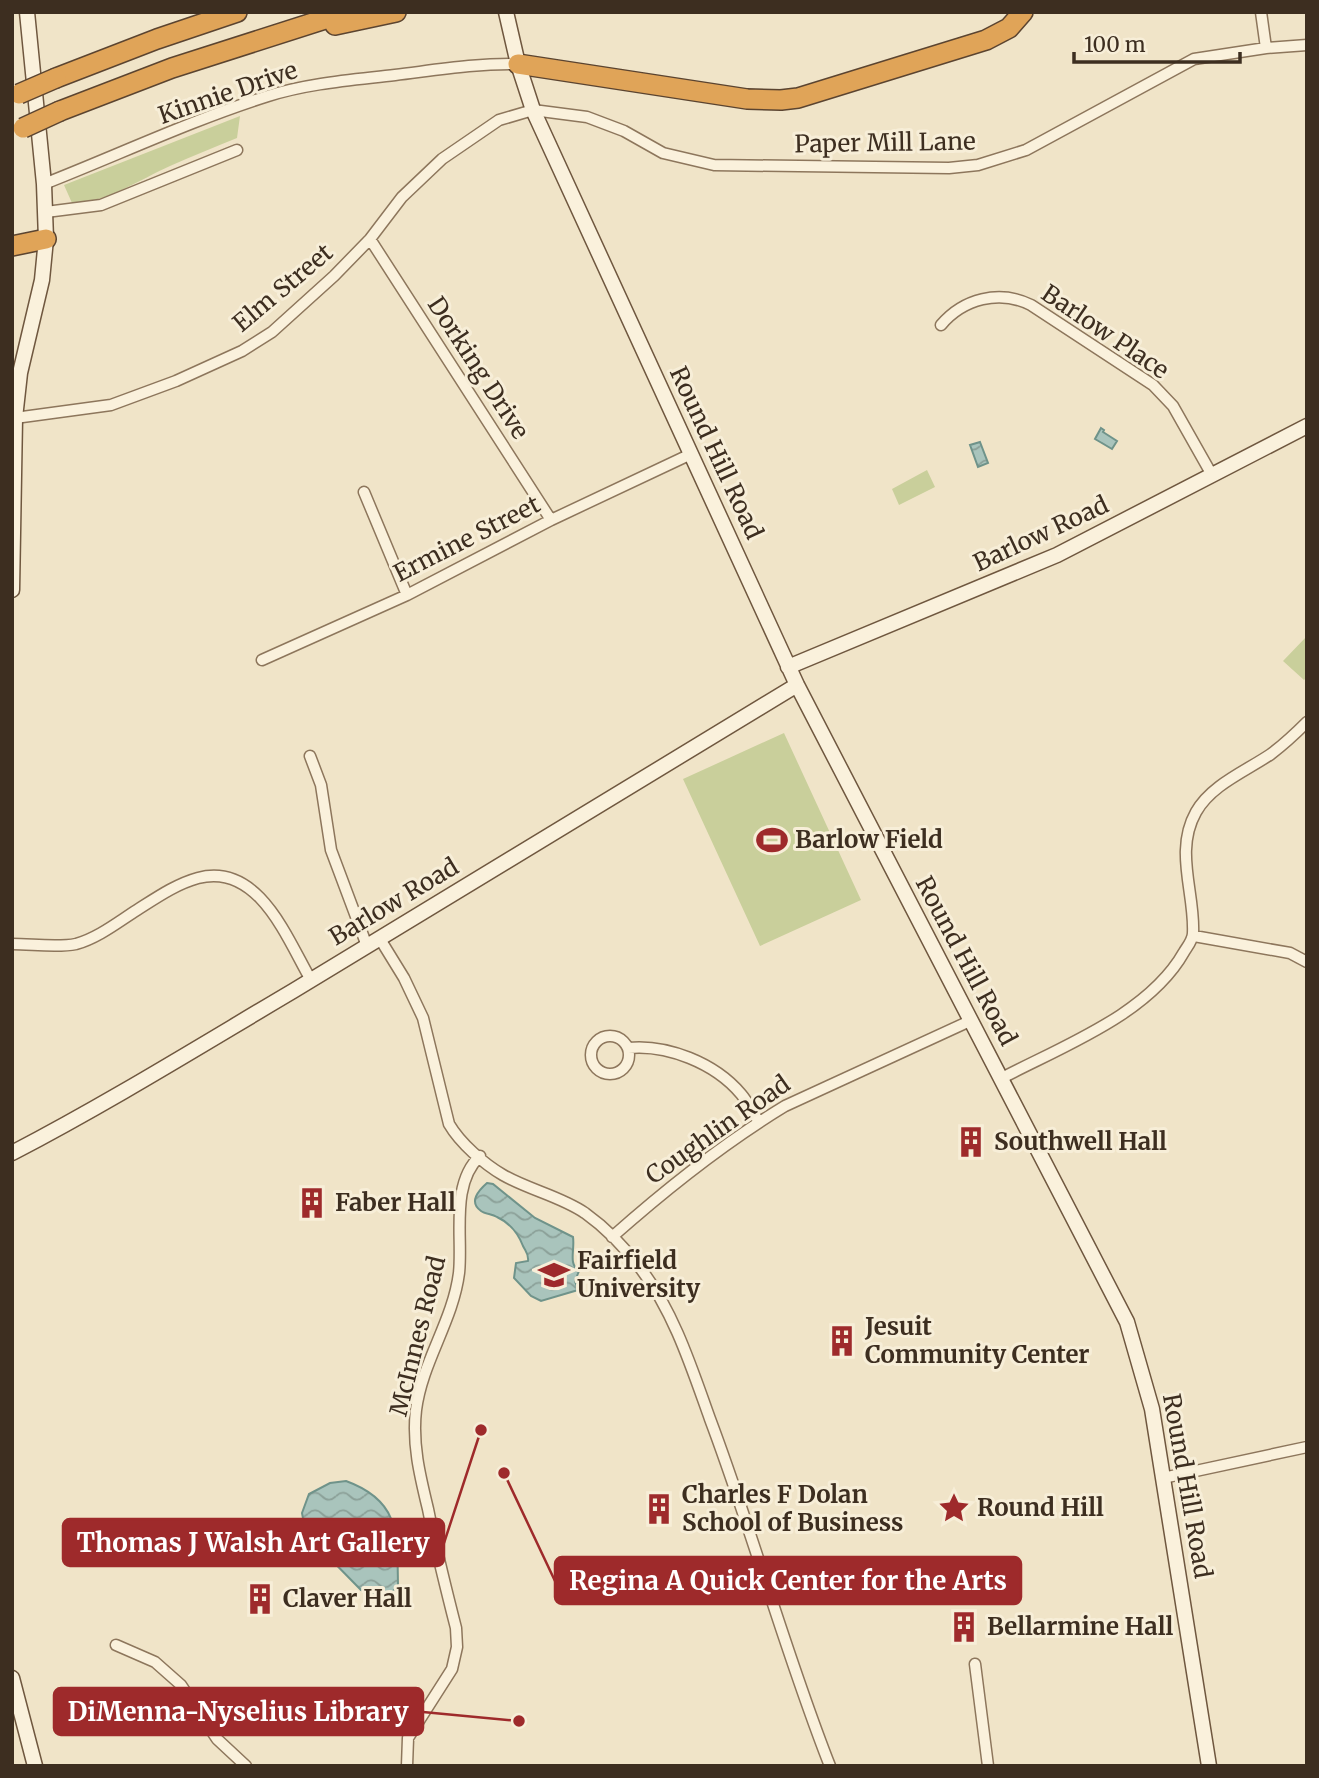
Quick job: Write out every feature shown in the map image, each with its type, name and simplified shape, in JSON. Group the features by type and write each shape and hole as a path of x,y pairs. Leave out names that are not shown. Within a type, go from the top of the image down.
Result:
{"highway":[{"path":"17,130 135,81 347,12"},
{"path":"248,43 396,12"},
{"path":"518,65 747,99 782,100 816,93 986,40 1009,28 1023,12"},
{"path":"16,95 157,38 236,13"},
{"path":"12,246 46,239"}],"main road":[{"path":"12,590 15,418 20,373 42,280 46,239 44,184 27,12"},
{"name":"Round Hill Road","path":"506,12 518,65 533,110 788,667 1127,1322 1152,1409 1209,1766"},
{"name":"Barlow Road","path":"788,667 1057,555 1307,426"},
{"name":"Barlow Road","path":"12,1153 81,1117 311,980 797,685"},
{"path":"12,1678 35,1766"}],"street":[{"path":"1261,12 1266,48"},
{"name":"Paper Mill Lane","path":"533,110 587,117 624,131 663,153 706,164 949,168 978,165 1026,150 1194,60 1266,48 1307,45"},
{"name":"Kinnie Drive","path":"44,184 242,106 288,91 327,83 428,71 492,64 518,65"},
{"name":"Elm Street","path":"15,418 111,405 176,381 242,351 272,332 334,276 370,239 402,197 442,159 499,120 533,110"},
{"path":"46,212 101,205 237,150"},
{"name":"Dorking Drive","path":"370,239 551,520"},
{"name":"Barlow Place","path":"941,325 962,305 989,298 1011,298 1031,305 1153,386 1172,406 1212,475"},
{"name":"Ermine Street","path":"262,660 407,595 551,520 691,454"},
{"path":"364,492 407,595"},
{"path":"1002,1078 1113,1020 1159,986 1178,963 1194,936 1186,864 1187,835 1195,813 1206,798 1273,752 1307,722"},
{"path":"310,756 321,785 331,850 373,943 404,978 423,1018 449,1124 455,1135 502,1175 583,1212 612,1237 642,1271 683,1345 741,1501 783,1636 830,1766"},
{"path":"12,944 75,944 94,937 172,889 198,878 223,877 244,884 265,901 311,980"},
{"path":"1194,936 1290,953 1307,962"},
{"name":"Coughlin Road","path":"612,1237 650,1203 759,1122 813,1091 972,1020"},
{"path":"628,1048 643,1046 662,1050 708,1067 744,1096 759,1122"},
{"name":"McInnes Road","path":"407,1766 408,1738 452,1669 457,1647 456,1628 418,1465 415,1429 416,1409 424,1379 438,1345 458,1278 462,1191 472,1164 480,1156"},
{"path":"1163,1478 1307,1447"},
{"path":"116,1645 155,1662 181,1685 217,1739 246,1766"},
{"path":"975,1664 988,1766"}],"green space":[{"path":"240,116 237,138 110,195 72,203 64,185"},
{"path":"927,470 935,487 899,505 892,489"},
{"path":"1307,636 1307,677 1304,680 1283,661"},
{"name":"Barlow Field","path":"784,733 861,900 760,946 683,779"}],"water":[{"path":"1101,428 1117,441 1112,449 1095,439"},
{"path":"980,442 988,463 978,467 970,445"},
{"path":"487,1183 493,1184 535,1218 573,1237 573,1261 579,1271 575,1281 578,1290 541,1301 531,1296 514,1278 516,1263 528,1261 528,1255 510,1225 477,1208 476,1196"},
{"path":"346,1481 364,1489 377,1499 392,1522 396,1536 398,1586 388,1596 361,1590 306,1534 302,1513 309,1494 330,1483"}],"place":[{"name":"Barlow Field","path":"772,840"},
{"name":"Southwell Hall","path":"971,1142"},
{"name":"Faber Hall","path":"312,1203"},
{"name":"Fairfield University","path":"554,1275"},
{"name":"Jesuit Community Center","path":"842,1341"},
{"name":"Thomas J Walsh Art Gallery","path":"481,1430"},
{"name":"Regina A Quick Center for the Arts","path":"504,1473"},
{"name":"Round Hill","path":"954,1508"},
{"name":"Charles F Dolan School of Business","path":"659,1509"},
{"name":"Claver Hall","path":"260,1599"},
{"name":"Bellarmine Hall","path":"964,1627"},
{"name":"DiMenna-Nyselius Library","path":"519,1721"}]}
